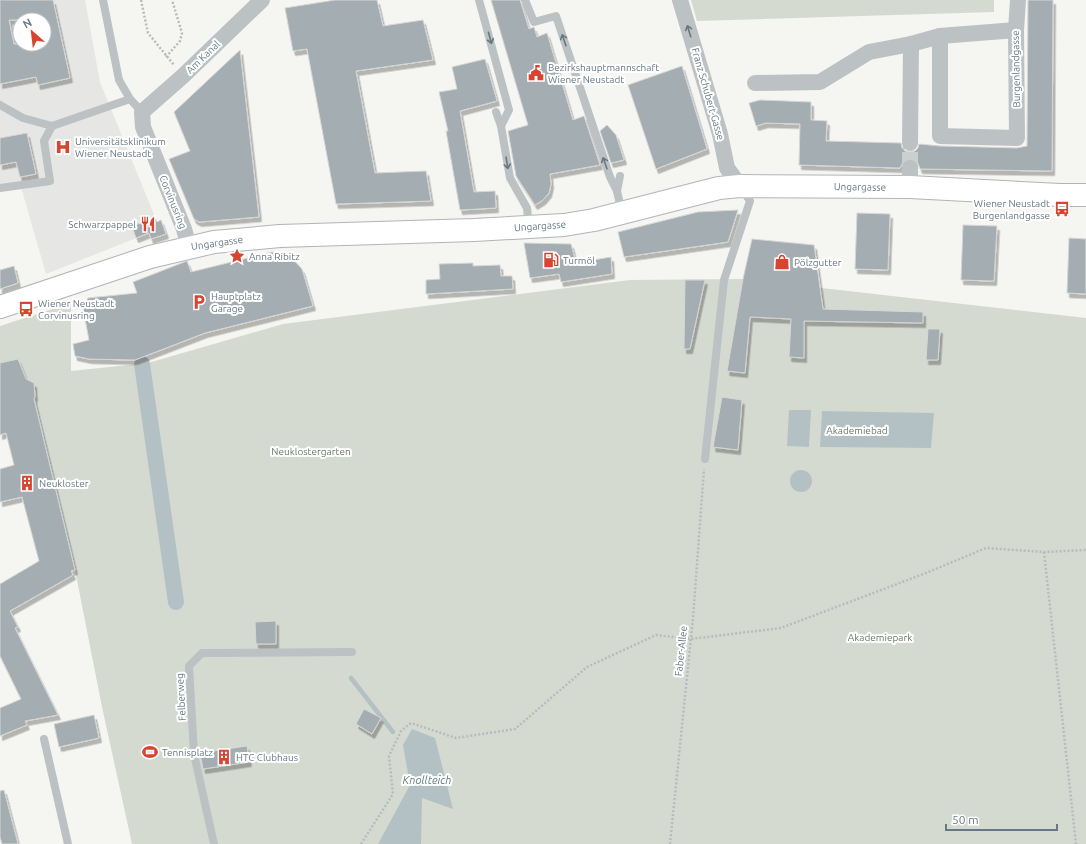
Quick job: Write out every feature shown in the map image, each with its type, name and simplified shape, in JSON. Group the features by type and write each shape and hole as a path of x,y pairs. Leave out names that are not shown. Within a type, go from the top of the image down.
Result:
{"main road":[{"name":"Ungargasse","path":"0,307 150,257 214,242 280,236 368,234 564,225 622,214 719,188 910,178 1060,195 1086,195"}],"street":[{"name":"Am Kanal","path":"142,112 183,76 262,0"},
{"name":"Franz Schubert-Gasse","path":"680,0 720,134 727,168 740,186"},
{"name":"Burgenlandgasse","path":"940,36 940,136 1017,138 1016,30 1018,0"},
{"path":"755,83 820,82 870,52 911,44 940,36 1016,30"},
{"path":"910,143 911,44"},
{"name":"Corvinusring","path":"142,112 143,127 184,229 189,247"}],"lane":[{"path":"104,0 119,80 130,99 142,112"},
{"path":"479,0 509,110 501,126"},
{"path":"526,0 534,22 556,16 610,177 617,191 622,214"},
{"path":"0,105 24,118 52,126 130,99"},
{"path":"496,112 501,126 510,178 527,208 529,227"},
{"path":"0,188 50,181 44,141 52,126"},
{"path":"617,191 620,176"},
{"path":"705,459 724,280 750,201 740,186"},
{"name":"Felberweg","path":"214,844 194,754 189,666 202,653 352,652"},
{"path":"44,739 68,844"}],"path":[{"path":"141,0 148,33 175,67"},
{"path":"166,57 180,41 182,34 172,0"},
{"name":"Faber-Allee","path":"670,844 692,618 705,459"},
{"path":"361,844 393,794 389,756 401,731 411,723 456,738 515,729 587,667 656,634 690,639 781,628 926,574 986,548 1044,552 1084,550"},
{"path":"1044,552 1076,844"}],"shaded area":[{"name":"Universitätsklinikum Wiener Neustadt","path":"0,0 85,0 100,82 157,222 161,220 166,234 151,239 149,233 46,274 21,187 0,191"}],"green space":[{"path":"691,0 994,0 994,12 697,21"},
{"name":"Akademiepark","path":"743,279 1086,318 1086,844 132,844 102,707 75,570 35,405 30,404 35,396 34,384 26,379 18,359 0,363 0,326 71,303 71,371 148,363 283,324 630,280"}],"water":[{"path":"789,410 811,410 809,447 787,446"},
{"path":"822,411 934,413 931,448 820,447"},
{"path":"801,470 809,473 812,481 809,489 801,492 793,489 790,481 793,473"},
{"name":"Knollteich","path":"412,729 435,738 453,809 422,798 421,844 378,844 410,785 403,745"}],"building":[{"path":"0,0 53,0 70,78 38,85 36,77 0,84"},
{"path":"335,0 377,0 383,26 423,20 433,60 356,71 375,173 426,171 431,201 336,204 307,49 293,51 285,8"},
{"name":"Bezirkshauptmannschaft Wiener Neustadt","path":"491,0 520,0 529,29 534,27 537,37 547,33 573,120 584,116 600,165 550,174 551,184 549,193 543,200 535,205 516,176 508,131 528,125"},
{"path":"1028,0 1053,0 1052,171 920,169 918,163 910,159 905,160 900,168 799,165 800,124 766,123 756,126 749,103 760,100 811,102 811,120 827,121 826,141 901,143 902,148 905,151 910,152 915,151 919,144 1017,148 1027,146"},
{"path":"240,50 259,217 199,222 194,219 169,159 190,151 174,112"},
{"path":"485,59 497,101 460,111 474,192 495,191 496,208 460,210 446,131 448,131 439,92 457,89 452,67"},
{"path":"682,66 707,149 656,169 628,85"},
{"path":"607,125 616,135 624,160 611,163 600,131"},
{"path":"27,133 36,174 20,177 16,162 0,165 0,138"},
{"path":"738,210 728,242 624,257 618,232 698,212"},
{"path":"857,213 890,214 888,270 855,269"},
{"path":"155,218 157,222 161,220 166,234 151,239 149,233 136,238 132,226"},
{"path":"963,225 997,226 994,281 961,280"},
{"path":"1069,238 1086,239 1086,294 1067,293"},
{"path":"752,239 814,245 823,309 923,312 923,323 804,321 804,358 789,357 791,319 750,317 745,373 727,371 743,279"},
{"name":"Turmöl","path":"524,243 571,244 576,263 611,257 612,274 561,282 559,274 530,278"},
{"name":"Hauptplatz Garage","path":"272,252 290,256 302,269 313,306 205,333 135,360 89,359 75,356 73,344 89,340 83,308 88,298 137,293 133,282 187,261 191,272"},
{"path":"473,263 473,266 500,265 501,276 512,276 513,289 426,294 426,280 440,279 439,264"},
{"path":"14,266 18,283 0,289 0,270"},
{"path":"685,280 705,280 690,349 684,349"},
{"path":"928,329 940,329 938,360 926,360"},
{"name":"Neukloster","path":"18,359 26,379 34,383 34,399 75,570 71,571 73,575 10,611 18,627 15,628 58,715 25,721 27,725 0,736 0,708 21,699 0,656 0,584 39,561 22,497 0,502 0,469 14,465 6,433 0,435 0,363"},
{"path":"722,397 742,400 738,450 713,447"},
{"path":"276,621 276,644 256,644 255,622"},
{"path":"364,709 381,718 372,734 356,724"},
{"path":"94,715 99,738 59,747 54,724"},
{"name":"HTC Clubhaus","path":"247,746 249,762 203,769 200,753"},
{"path":"4,790 18,844 2,844 0,837 0,791"}],"waterway":[{"path":"142,364 176,602"},
{"path":"351,678 393,732"}],"tunnel":[{"path":"910,143 910,168"}],"place":[{"name":"Bezirkshauptmannschaft Wiener Neustadt","path":"536,73"},
{"name":"Universitätsklinikum Wiener Neustadt","path":"63,147"},
{"name":"Wiener Neustadt Burgenlandgasse","path":"1062,209"},
{"name":"Schwarzpappel","path":"148,224"},
{"name":"Anna Ribitz","path":"237,256"},
{"name":"Turmöl","path":"551,260"},
{"name":"Pölzgutter","path":"782,262"},
{"name":"Hauptplatz Garage","path":"199,302"},
{"name":"Wiener Neustadt Corvinusring","path":"26,309"},
{"name":"Neukloster","path":"27,483"},
{"name":"Tennisplatz","path":"150,752"},
{"name":"HTC Clubhaus","path":"224,757"}],"park label":[{"name":"Akademiebad","path":"857,430"},
{"name":"Neuklostergarten","path":"311,451"}]}
